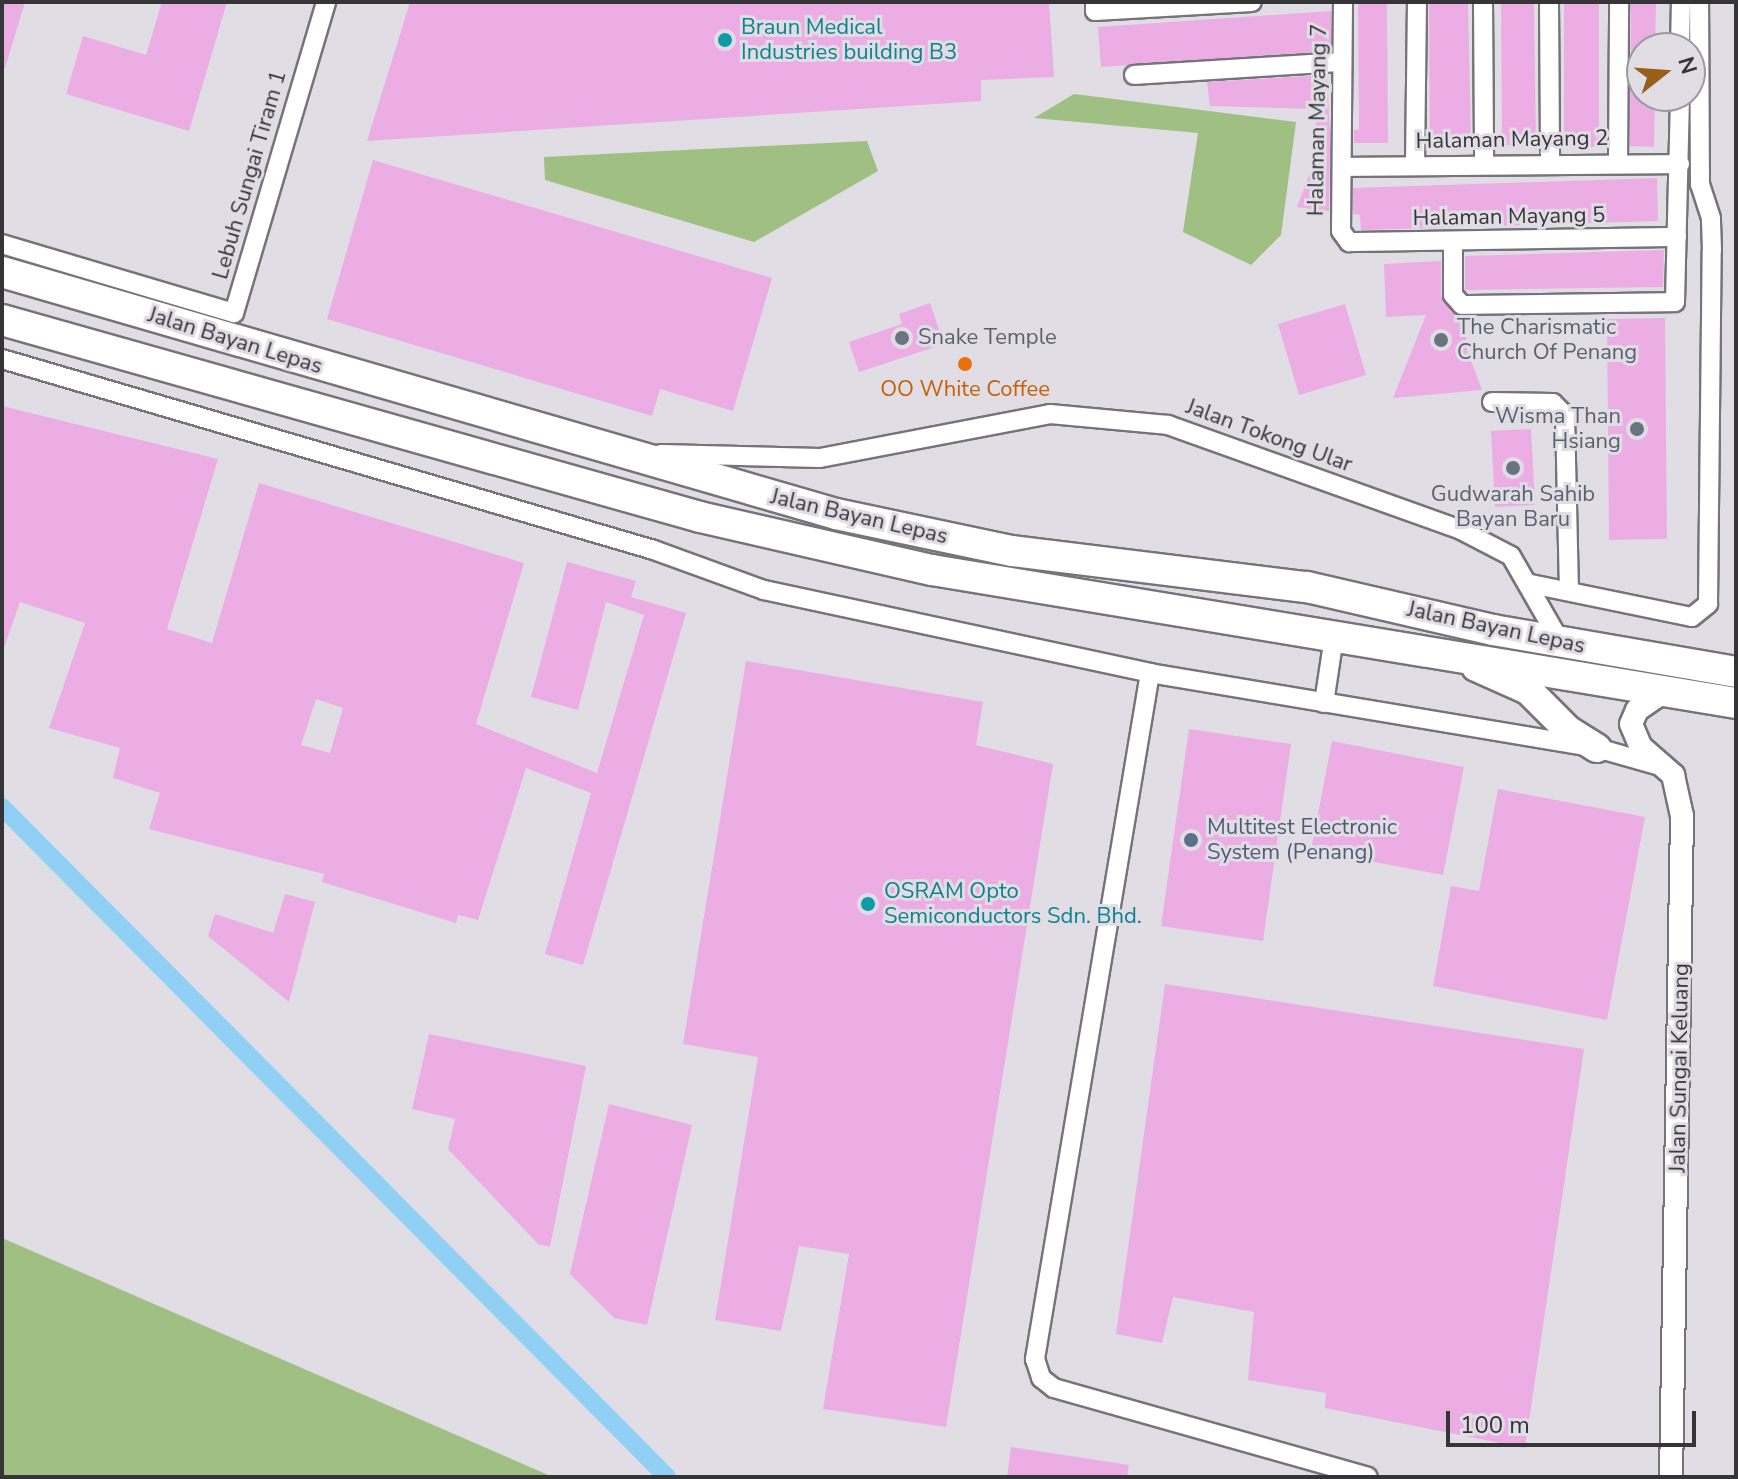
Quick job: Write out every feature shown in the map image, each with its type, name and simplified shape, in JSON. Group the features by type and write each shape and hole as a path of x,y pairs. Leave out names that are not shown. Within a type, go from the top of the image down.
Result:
{"highway":[{"name":"Jalan Bayan Lepas","path":"2,272 614,454 836,514 1012,551 1307,587 1561,643 1724,670"},
{"name":"Jalan Bayan Lepas","path":"2,320 700,517 932,570 1721,701"}],"main road":[{"path":"1439,654 1528,690 1568,730 1597,748"}],"street":[{"name":"Lebuh Sungai Tiram 1","path":"2,244 234,313 326,2"},
{"path":"1095,2 1095,11 1252,2"},
{"name":"Halaman Mayang 7","path":"1343,2 1346,167 1343,237"},
{"path":"1415,165 1417,2"},
{"path":"1483,2 1484,164"},
{"path":"1549,2 1550,162"},
{"path":"1618,163 1619,2"},
{"path":"1680,32 1681,2"},
{"path":"1531,584 1569,589 1692,617 1708,604 1712,250 1699,152 1699,2"},
{"path":"1134,75 1342,62"},
{"path":"1453,243 1453,295 1462,305 1675,302 1680,112"},
{"name":"Halaman Mayang 2","path":"1346,167 1618,163 1699,152"},
{"name":"Halaman Mayang 5","path":"1343,237 1453,243 1677,243 1712,250"},
{"path":"2,359 654,550 764,590 1150,673 1597,748 1660,766"},
{"path":"1492,402 1553,403 1565,415 1569,589"},
{"name":"Jalan Tokong Ular","path":"614,454 820,458 1050,414 1168,425 1461,530 1511,556 1531,584 1561,643"},
{"path":"1324,703 1334,637"},
{"path":"1150,673 1035,1359 1041,1378 1054,1388 1368,1477"},
{"name":"Jalan Sungai Keluang","path":"1662,693 1637,710 1631,724 1634,738 1678,784 1682,816 1671,1477"}],"green space":[{"path":"1074,94 1296,122 1281,235 1251,265 1183,232 1198,133 1034,118"},
{"path":"867,141 878,171 754,242 545,180 544,157"},
{"path":"2,1238 553,1477 2,1477"}],"building":[{"path":"2,2 25,2 5,68 2,67"},
{"path":"162,2 227,2 189,131 66,94 83,36 146,55"},
{"name":"Braun Medical Industries building B3","path":"410,2 1049,2 1054,77 981,80 981,101 367,141"},
{"path":"1358,2 1387,2 1388,143 1354,143 1354,130 1359,130"},
{"path":"1429,2 1468,2 1471,144 1430,144"},
{"path":"1501,2 1534,2 1536,145 1502,145"},
{"path":"1564,2 1599,2 1599,147 1564,147"},
{"path":"1631,2 1656,2 1655,32 1631,32"},
{"path":"1331,11 1331,51 1101,67 1098,27"},
{"path":"1327,75 1329,211 1297,207 1314,162 1317,109 1210,106 1207,82"},
{"path":"1630,112 1655,112 1654,147 1630,146"},
{"path":"373,160 772,278 733,411 660,389 652,416 327,319"},
{"path":"1657,178 1658,221 1361,230 1360,215 1353,214 1353,188"},
{"path":"1664,250 1663,287 1465,290 1465,256"},
{"name":"The Charismatic Church Of Penang","path":"1441,261 1441,296 1454,313 1465,317 1467,350 1482,390 1393,398 1426,315 1386,317 1384,264"},
{"name":"Snake Temple","path":"930,303 944,344 859,372 849,342 902,324 899,314"},
{"path":"1345,304 1366,375 1299,395 1278,324"},
{"name":"Wisma Than Hsiang","path":"1665,318 1667,539 1609,540 1607,319"},
{"path":"2,406 218,459 167,629 212,643 259,483 524,563 476,724 597,773 644,615 606,602 578,710 531,697 567,562 636,581 631,597 686,613 583,965 545,954 591,793 526,768 478,920 458,915 456,923 322,882 324,874 149,829 160,793 113,778 120,748 49,728 85,623 20,602 2,653","holes":["316,699 343,708 330,753 301,745"]},
{"name":"Gudwarah Sahib Bayan Baru","path":"1531,429 1535,505 1495,507 1491,431"},
{"name":"OSRAM Opto Semiconductors Sdn. Bhd.","path":"746,661 983,702 976,745 1053,764 946,1427 823,1409 849,1254 799,1246 781,1331 715,1320 758,1057 683,1044"},
{"path":"1189,729 1291,744 1263,941 1161,926"},
{"path":"1332,741 1464,767 1443,875 1311,850"},
{"path":"1498,789 1645,817 1607,1020 1433,986 1451,886 1479,891"},
{"path":"285,894 315,902 289,1002 208,936 215,914 273,933"},
{"path":"1165,984 1584,1049 1525,1448 1325,1408 1326,1393 1248,1380 1254,1312 1173,1297 1162,1343 1116,1334"},
{"path":"429,1034 586,1066 550,1247 538,1244 448,1149 455,1119 412,1109"},
{"path":"609,1104 692,1125 647,1325 614,1318 570,1274"},
{"path":"1011,1447 1129,1465 1127,1477 1007,1477"}],"waterway":[{"path":"2,807 667,1477"}],"place":[{"name":"Braun Medical Industries building B3","path":"725,40"},
{"name":"Snake Temple","path":"902,338"},
{"name":"The Charismatic Church Of Penang","path":"1441,340"},
{"name":"OO White Coffee","path":"965,364"},
{"name":"Wisma Than Hsiang","path":"1637,429"},
{"name":"Gudwarah Sahib Bayan Baru","path":"1513,468"},
{"name":"Multitest Electronic System (Penang)","path":"1191,840"},
{"name":"OSRAM Opto Semiconductors Sdn. Bhd.","path":"868,904"}]}
